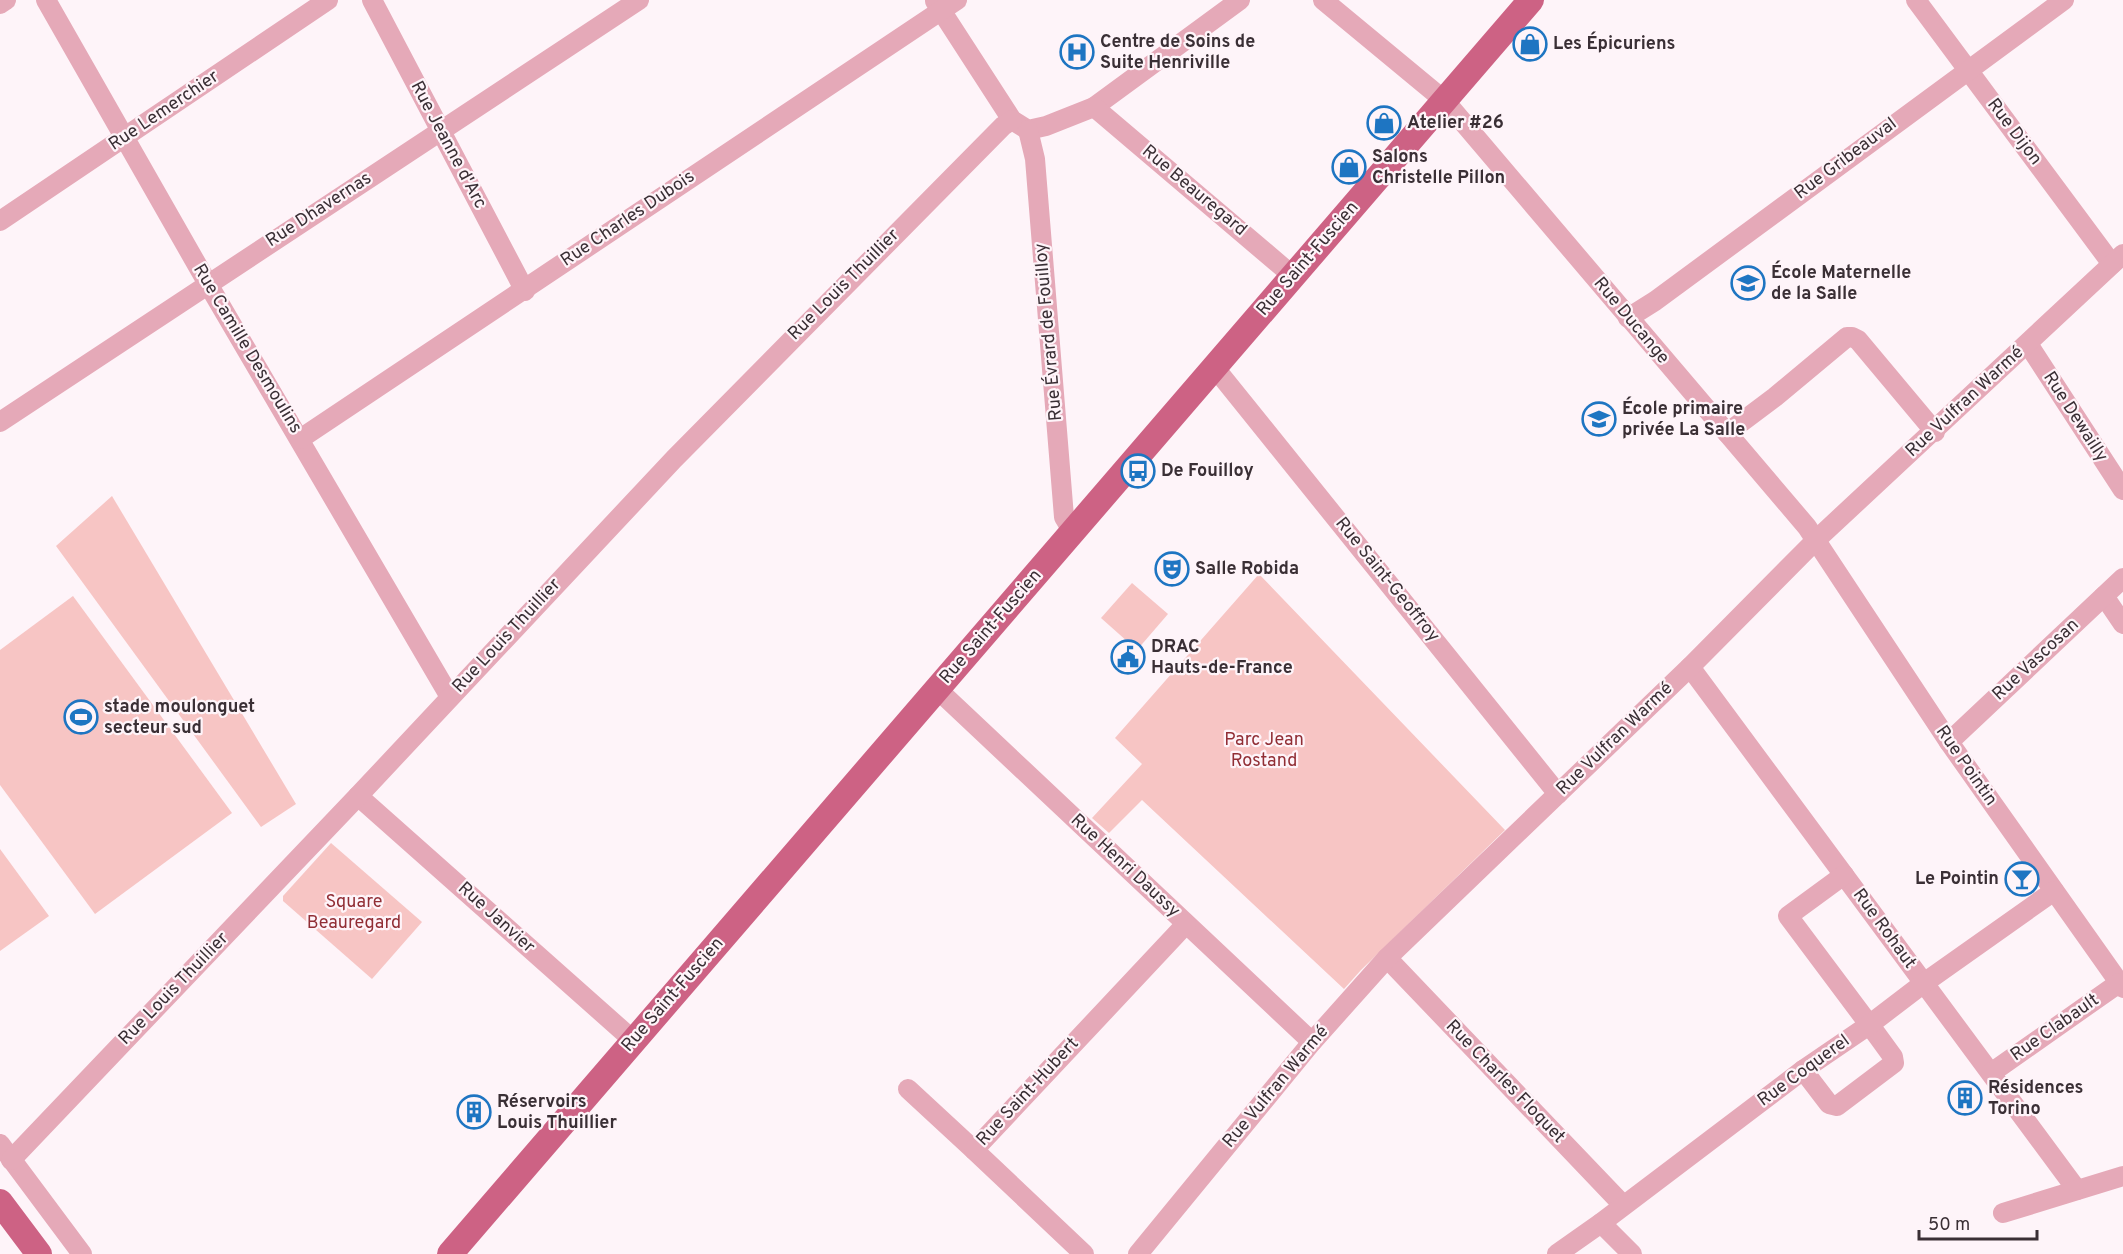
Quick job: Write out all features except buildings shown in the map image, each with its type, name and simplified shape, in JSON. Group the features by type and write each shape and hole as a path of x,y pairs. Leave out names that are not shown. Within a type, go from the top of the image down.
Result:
{"main road":[{"name":"Rue Saint-Fuscien","path":"450,1254 1531,0"},
{"path":"0,1202 39,1254"}],"street":[{"path":"0,4 6,0"},
{"name":"Rue Camille Desmoulins","path":"46,0 208,284 450,697"},
{"name":"Rue Lemerchier","path":"0,221 327,0"},
{"name":"Rue Jeanne d'Arc","path":"372,0 525,291"},
{"name":"Rue Dhavernas","path":"0,422 639,0"},
{"path":"1020,125 1046,126 1094,107 1240,0"},
{"name":"Rue Ducange","path":"1323,0 1445,101 1816,540"},
{"name":"Rue Dijon","path":"1916,0 1968,70 2117,259"},
{"name":"Rue Gribeauval","path":"1628,318 1664,295 2064,0"},
{"name":"Rue Évrard de Fouilloy","path":"944,4 1020,125 1035,159 1064,517 1073,532"},
{"name":"Rue Charles Dubois","path":"300,439 525,291 944,4"},
{"name":"Rue Beauregard","path":"1094,107 1293,276"},
{"name":"Rue Louis Thuillier","path":"6,1152 358,796 767,362 1003,126 1020,125"},
{"name":"Rue Vulfran Warmé","path":"1138,1254 1312,1042 1387,958 1690,667 1816,540 1935,432 2117,259"},
{"path":"1727,433 1775,397 1847,337 1858,340 1935,432"},
{"name":"Rue Dewailly","path":"2028,344 2123,490"},
{"name":"Rue Saint-Geoffroy","path":"1215,368 1558,794"},
{"name":"Rue Pointin","path":"1816,540 1948,742 2121,985"},
{"name":"Rue Vascosan","path":"1948,742 2123,578"},
{"path":"2104,596 2123,624"},
{"name":"Rue Rohaut","path":"1690,667 2077,1190"},
{"name":"Rue Henri Daussy","path":"937,689 1312,1042"},
{"name":"Rue Janvier","path":"358,796 634,1041"},
{"path":"1803,1070 1829,1104 1837,1106 1894,1063 1893,1057 1788,916 1844,876"},
{"name":"Rue Coquerel","path":"1557,1254 1803,1070 2054,891"},
{"name":"Rue Saint-Hubert","path":"1084,1254 974,1150 1186,924"},
{"name":"Rue Charles Floquet","path":"1387,958 1623,1205"},
{"name":"Rue Clabault","path":"1991,1073 2121,985"},
{"path":"908,1089 974,1150"},
{"path":"6,1152 82,1254"},
{"path":"2003,1213 2123,1176"},
{"path":"1601,1223 1632,1254"}],"green space":[{"path":"112,496 296,804 261,827 56,546"},
{"name":"Parc Jean Rostand","path":"1259,574 1505,830 1344,989 1142,800 1109,833 1092,818 1142,764 1115,738"},
{"path":"1132,583 1168,614 1137,650 1101,618"},
{"name":"stade moulonguet secteur sud","path":"73,596 232,813 95,914 0,785 0,650"},
{"name":"Square Beauregard","path":"331,843 422,922 372,979 283,901 283,896"},
{"path":"0,849 49,916 0,951"}],"place":[{"name":"Les Épicuriens","path":"1530,44"},
{"name":"Centre de Soins de Suite Henriville","path":"1077,52"},
{"name":"Atelier #26","path":"1384,123"},
{"name":"Salons Christelle Pillon","path":"1349,167"},
{"name":"École Maternelle de la Salle","path":"1748,283"},
{"name":"École primaire privée La Salle","path":"1599,419"},
{"name":"De Fouilloy","path":"1138,471"},
{"name":"Salle Robida","path":"1172,569"},
{"name":"DRAC Hauts-de-France","path":"1128,657"},
{"name":"stade moulonguet secteur sud","path":"81,717"},
{"name":"Le Pointin","path":"2022,879"},
{"name":"Résidences Torino","path":"1965,1098"},
{"name":"Réservoirs Louis Thuillier","path":"474,1112"}]}
